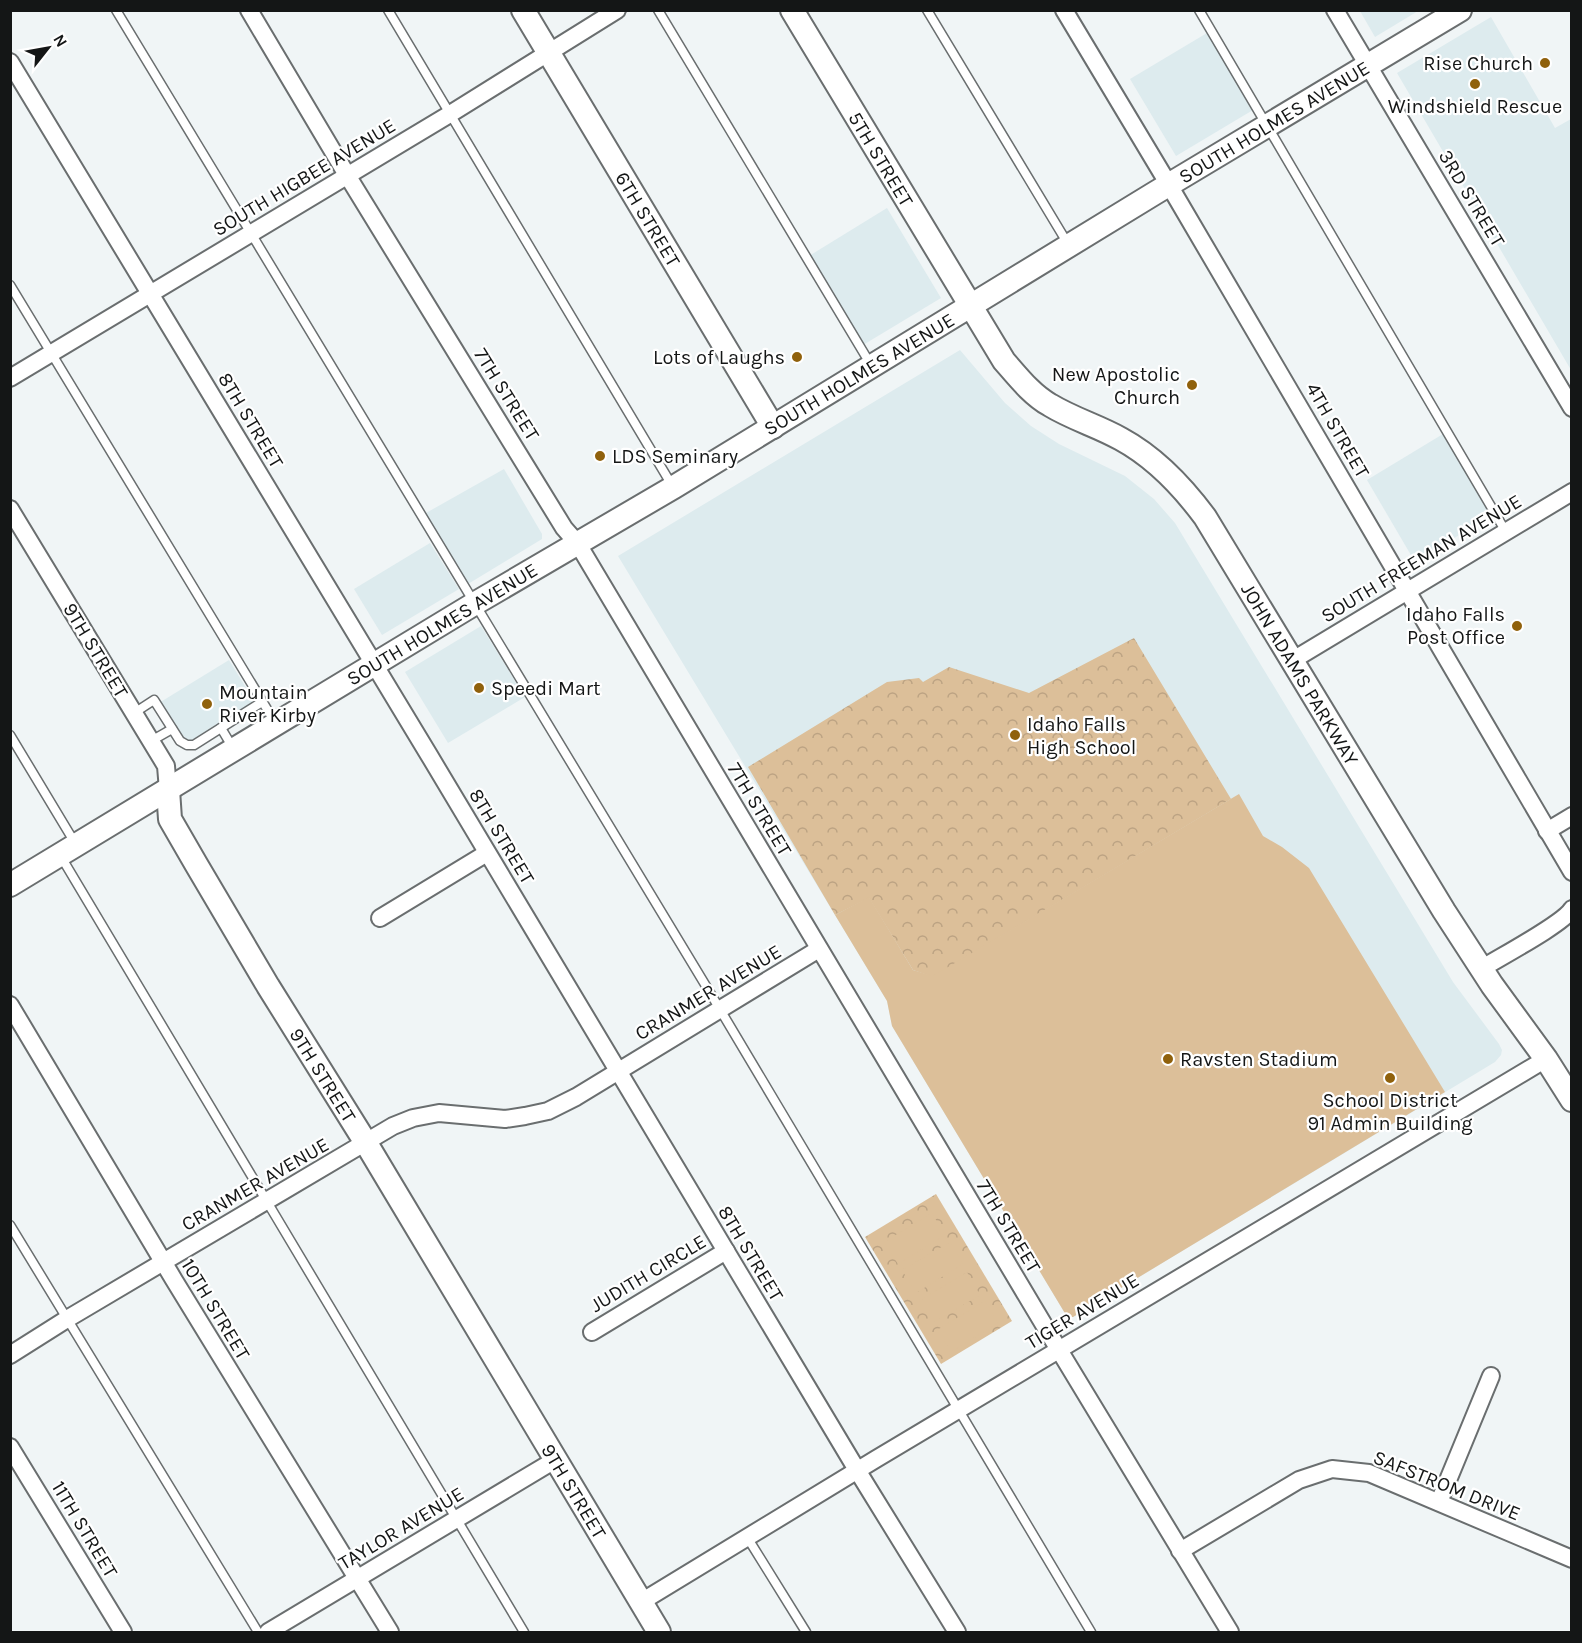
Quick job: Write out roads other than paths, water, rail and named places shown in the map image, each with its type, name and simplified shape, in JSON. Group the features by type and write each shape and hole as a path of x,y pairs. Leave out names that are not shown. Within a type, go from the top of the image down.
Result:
{"street":[{"name":"7TH STREET","path":"249,10 346,176 564,528 578,544 1230,1632"},
{"name":"6TH STREET","path":"523,10 773,427"},
{"name":"SOUTH HIGBEE AVENUE","path":"10,378 450,114 617,10"},
{"name":"5TH STREET","path":"792,10 970,307"},
{"name":"4TH STREET","path":"1064,10 1170,185 1572,872"},
{"name":"3RD STREET","path":"1335,10 1572,408"},
{"name":"SOUTH HOLMES AVENUE","path":"10,885 474,604 674,487 1460,10"},
{"name":"8TH STREET","path":"10,62 488,853 857,1470 957,1632"},
{"name":"JOHN ADAMS PARKWAY","path":"970,307 1004,361 1023,384 1048,404 1121,438 1147,456 1187,492 1205,517 1395,832 1481,969 1546,1059 1572,1100"},
{"name":"SOUTH FREEMAN AVENUE","path":"1293,660 1572,492"},
{"name":"9TH STREET","path":"10,509 166,766 170,819 268,986 366,1143 659,1632"},
{"path":"1547,831 1572,816"},
{"path":"380,918 488,853"},
{"path":"1481,969 1555,924 1572,909"},
{"name":"CRANMER AVENUE","path":"10,1355 393,1126 413,1118 440,1113 505,1119 548,1111 576,1097 819,949"},
{"name":"10TH STREET","path":"10,1005 390,1632"},
{"name":"TIGER AVENUE","path":"641,1602 857,1470 1546,1059"},
{"name":"JUDITH CIRCLE","path":"592,1332 726,1251"},
{"path":"1439,1502 1491,1376"},
{"name":"11TH STREET","path":"10,1447 123,1632"},
{"name":"TAYLOR AVENUE","path":"268,1632 555,1460"},
{"name":"SAFSTROM DRIVE","path":"1180,1551 1299,1480 1332,1469 1369,1473 1572,1559"}],"lane":[{"path":"116,10 960,1409 1091,1632"},
{"path":"388,10 674,487"},
{"path":"658,10 872,366"},
{"path":"927,10 1069,246"},
{"path":"1199,10 1506,532"},
{"path":"10,285 276,725"},
{"path":"134,713 154,700 180,741 187,745 194,744 262,702"},
{"path":"221,728 234,750"},
{"path":"151,741 172,729"},
{"path":"10,735 68,850 268,1202 524,1632"},
{"path":"10,1225 258,1632"},
{"path":"747,1537 806,1632"}],"place":[{"name":"Rise Church","path":"1545,63"},
{"name":"Windshield Rescue","path":"1475,84"},
{"name":"Lots of Laughs","path":"797,357"},
{"name":"New Apostolic Church","path":"1192,385"},
{"name":"LDS Seminary","path":"600,456"},
{"name":"Idaho Falls Post Office","path":"1517,626"},
{"name":"Speedi Mart","path":"479,688"},
{"name":"Mountain River Kirby","path":"207,704"},
{"name":"Idaho Falls High School","path":"1015,735"},
{"name":"Ravsten Stadium","path":"1168,1059"},
{"name":"School District 91 Admin Building","path":"1390,1078"}]}
